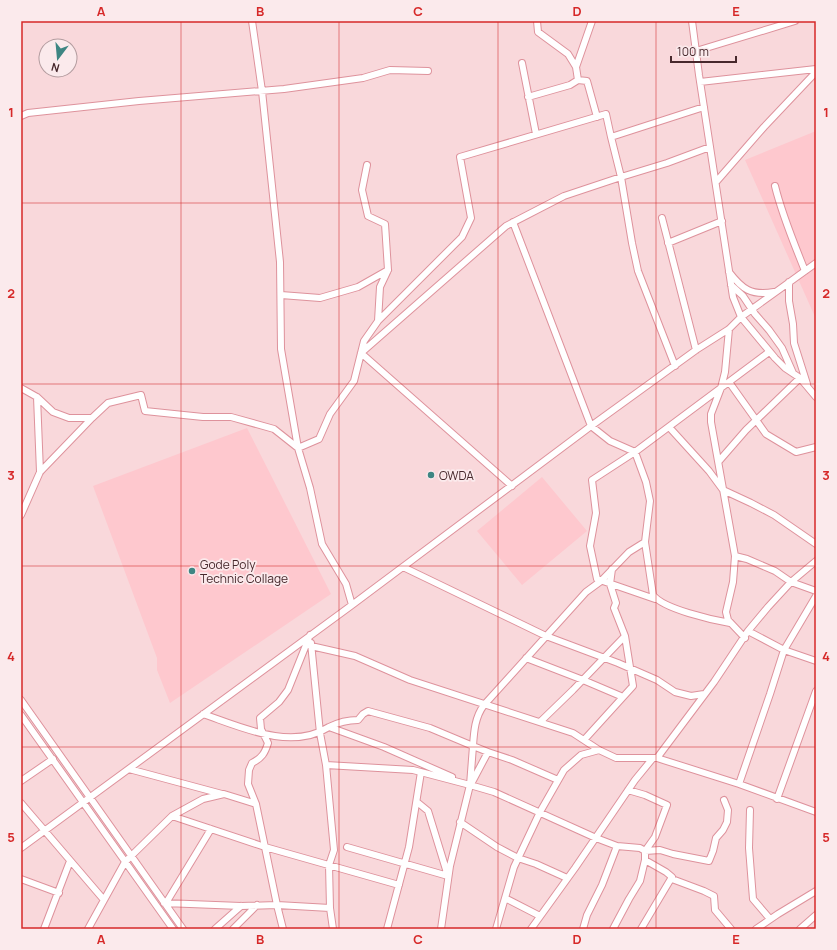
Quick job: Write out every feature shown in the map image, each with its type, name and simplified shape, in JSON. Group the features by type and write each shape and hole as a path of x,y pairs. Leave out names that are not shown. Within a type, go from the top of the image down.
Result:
{"street":[{"path":"252,21 262,91 280,262 281,349 298,448 310,488 322,544 346,584 352,605"},
{"path":"537,21 538,32 568,54 576,67 578,80"},
{"path":"576,67 592,21"},
{"path":"692,21 733,297 741,317 769,352 785,368 800,378 816,397"},
{"path":"696,51 795,21"},
{"path":"522,63 536,134"},
{"path":"21,116 28,113 83,106 262,91 332,83 362,78 390,70 428,71"},
{"path":"700,82 816,71"},
{"path":"716,182 816,71"},
{"path":"528,97 570,85 578,80 587,81 597,117"},
{"path":"612,137 704,108"},
{"path":"298,448 319,439 330,414 354,381 364,341 378,321 462,237 470,218 460,157 606,114 621,177 638,271 675,366"},
{"path":"361,353 506,226 564,196 667,163 710,147"},
{"path":"367,165 362,190 368,216 385,224 388,270 380,287 378,321"},
{"path":"774,186 780,209 790,229 805,271"},
{"path":"662,218 696,350"},
{"path":"668,243 722,221"},
{"path":"514,222 591,426 610,441 635,452 646,482 650,501 645,542 651,585 655,599"},
{"path":"21,848 352,605 591,426 696,350 729,329 741,317 816,263"},
{"path":"281,295 320,298 358,287 388,270"},
{"path":"729,271 739,285 748,290 761,293 776,292"},
{"path":"789,282 789,301 793,324 794,343 807,385"},
{"path":"731,285 743,296 782,348 794,374"},
{"path":"729,329 725,372 721,388 711,414 711,422 735,556 733,582 726,612 730,623"},
{"path":"769,352 635,452 592,480 596,513 590,546 597,579 708,619 730,623 746,634 784,650 816,661"},
{"path":"361,353 512,486"},
{"path":"719,461 756,420 800,378"},
{"path":"729,382 766,434 796,452 816,447"},
{"path":"21,388 37,397 53,412 69,418 92,418"},
{"path":"21,515 40,472 92,418 108,404 141,395 145,411 203,417 231,417 274,429 298,448"},
{"path":"37,397 40,472"},
{"path":"669,427 709,471 723,490 774,515 816,544"},
{"path":"441,929 448,876 470,785 472,746 478,713 586,592 601,581 629,552 645,542"},
{"path":"735,556 747,559 768,568 791,582 816,591"},
{"path":"531,929 596,838 635,780 655,758 704,694 746,634 791,582 816,561"},
{"path":"403,567 546,636 657,680 675,692 690,696 704,694"},
{"path":"584,740 623,698 632,686 625,636 614,608 616,603 610,584 612,569"},
{"path":"739,784 784,650 816,596"},
{"path":"310,635 320,733 326,765 334,850 329,865 330,908 333,929"},
{"path":"283,929 256,804 248,784 249,770 252,763 260,759 265,752 268,742 261,729 260,718 279,702 288,690 310,635"},
{"path":"540,722 625,636"},
{"path":"311,646 355,656 410,680 573,734 599,750 616,758 655,758 739,784 816,812"},
{"path":"526,658 583,680 623,698"},
{"path":"777,798 816,692"},
{"path":"21,700 183,929"},
{"path":"203,714 265,735 290,738 320,733 339,721 358,720 368,711 430,728 472,746 512,760 558,780"},
{"path":"22,719 84,802 173,929"},
{"path":"329,727 384,746 470,785"},
{"path":"496,929 518,858 540,812 558,780 564,770 581,755 599,750"},
{"path":"470,785 488,752"},
{"path":"21,781 53,759"},
{"path":"326,765 413,770 421,772 494,792 596,838 618,846 640,848 645,851 660,850 708,861 713,851 716,838 723,830 727,822 728,810 724,800"},
{"path":"129,769 256,804"},
{"path":"387,929 410,847 421,772"},
{"path":"613,929 628,899 640,881 645,860 645,851 655,838 667,805 645,795 628,790"},
{"path":"88,929 125,862 172,816 203,799 224,794"},
{"path":"417,802 428,811 448,876"},
{"path":"21,803 104,900"},
{"path":"750,810 748,848 753,899 770,919"},
{"path":"172,816 265,847 399,885"},
{"path":"460,822 497,848 567,878"},
{"path":"165,903 211,829"},
{"path":"582,929 618,846"},
{"path":"347,847 448,876"},
{"path":"645,860 666,872 672,879 714,896 715,910 731,929"},
{"path":"44,929 70,861"},
{"path":"641,929 672,879"},
{"path":"22,881 59,893"},
{"path":"756,929 816,891"},
{"path":"505,898 540,916"},
{"path":"165,903 241,906 277,905 330,908"},
{"path":"233,929 257,905"},
{"path":"215,929 241,906"},
{"path":"800,929 816,915"}],"shaded area":[{"path":"816,131 816,319 745,160"},
{"path":"247,428 331,594 170,703 157,670 157,658 93,486"},
{"path":"542,477 587,531 522,585 477,531"}],"place":[{"name":"OWDA","path":"431,475"},
{"name":"Gode Poly Technic Collage","path":"192,571"}]}
